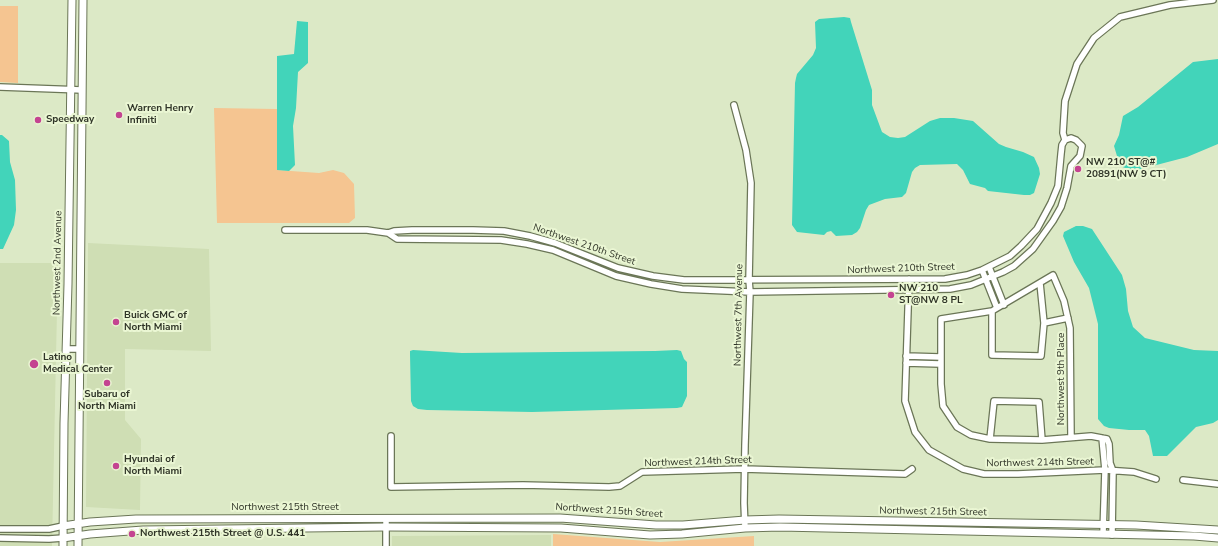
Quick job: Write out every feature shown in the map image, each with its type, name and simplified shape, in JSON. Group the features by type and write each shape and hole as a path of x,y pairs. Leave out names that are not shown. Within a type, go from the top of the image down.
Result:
{"main road":[{"name":"Northwest 2nd Avenue","path":"63,546 72,0"},
{"path":"78,546 83,0"},
{"path":"207,518 207,530"},
{"name":"Northwest 215th Street","path":"63,526 125,519 560,518 656,525 683,525 745,520 1112,525 1218,530"},
{"name":"Northwest 215th Street","path":"63,538 143,530 386,527 562,528 650,535 780,527 1194,536 1218,538"}],"street":[{"path":"1065,140 1063,133 1065,101 1077,64 1094,38 1120,17 1153,8 1213,0"},
{"path":"0,87 82,90"},
{"name":"Northwest 7th Avenue","path":"734,105 746,150 751,183 750,292 744,469 745,528"},
{"name":"Northwest 210th Street","path":"285,230 367,230 388,233 397,238 496,240 527,244 553,250 616,276 682,289 750,292 950,289 971,285 993,277 1014,266 1033,249 1056,216 1067,188 1071,166 1080,156 1082,146 1076,140 1071,138 1065,140 1062,145 1058,186 1047,213 1036,229 1021,246 1010,256 989,267 967,275 945,279 684,280 652,276 618,268 555,243 504,231 412,230 394,231 388,233"},
{"path":"989,267 1004,305"},
{"path":"982,270 994,310 992,355 1041,356 1044,323 1040,283 994,310 941,319 940,364 943,406 957,426 971,434 990,439 1042,440 1091,436 1107,439 1110,463 1113,471 1112,535"},
{"name":"Northwest 9th Place","path":"1040,283 1053,275 1054,276 1064,301 1068,318 1070,328 1071,437"},
{"path":"909,279 906,363 940,364"},
{"path":"1044,323 1068,318"},
{"path":"67,349 80,349"},
{"path":"906,356 940,357"},
{"name":"Northwest 214th Street","path":"906,363 905,401 915,432 929,450 964,469 984,474 1105,470 1134,472 1156,479"},
{"path":"990,439 994,401 1039,402 1042,440"},
{"name":"Northwest 214th Street","path":"391,436 391,487 620,486 642,472 744,469 905,474 912,469"},
{"path":"1102,438 1105,470 1103,534"},
{"path":"1183,480 1218,484"},
{"path":"386,519 386,546"},
{"name":"Northwest 215th Street","path":"0,529 49,529 63,526"},
{"name":"Northwest 215th Street","path":"0,538 63,538"}],"shaded area":[{"path":"0,6 18,6 18,83 0,82"},
{"path":"214,108 277,109 277,170 319,173 333,170 344,173 354,184 355,218 349,223 217,223"},
{"path":"88,243 209,249 211,351 125,349 125,420 141,439 140,510 86,507"},
{"path":"0,263 58,263 52,546 0,546"},
{"path":"553,534 660,542 754,536 754,546 553,546"},
{"path":"551,535 551,546 392,546 392,536"}],"water":[{"path":"850,18 872,90 872,105 882,132 890,137 898,138 905,137 930,121 940,118 954,118 973,121 999,144 1034,157 1040,174 1034,193 1024,195 988,191 985,188 970,184 963,170 957,164 920,165 912,172 906,193 902,197 885,199 869,205 860,228 852,235 836,236 831,231 824,235 797,232 792,225 796,78 797,74 813,55 816,48 815,22 819,19"},
{"path":"297,21 308,22 308,63 298,72 296,108 293,126 295,165 289,171 277,170 277,56 294,54"},
{"path":"1218,59 1218,144 1187,157 1133,171 1120,166 1114,146 1119,135 1123,116 1138,107 1193,62"},
{"path":"0,135 9,141 10,162 15,180 16,210 14,225 3,249 0,249"},
{"path":"1076,226 1083,226 1092,229 1122,275 1126,289 1128,311 1133,327 1145,338 1194,350 1218,351 1218,420 1213,423 1196,427 1167,456 1153,456 1149,436 1145,430 1109,428 1104,426 1098,419 1098,324 1089,288 1074,262 1063,236 1064,232"},
{"path":"677,350 681,351 687,362 687,396 682,407 677,408 532,412 418,409 413,406 411,401 410,351 462,353"}],"place":[{"name":"Warren Henry Infiniti","path":"119,115"},
{"name":"Speedway","path":"38,120"},
{"name":"NW 210 ST@# 20891(NW 9 CT)","path":"1078,169"},
{"name":"NW 210 ST@NW 8 PL","path":"891,295"},
{"name":"Buick GMC of North Miami","path":"116,322"},
{"name":"Latino Medical Center","path":"34,364"},
{"name":"Subaru of North Miami","path":"107,383"},
{"name":"Hyundai of North Miami","path":"116,466"},
{"name":"Northwest 215th Street @ U.S. 441","path":"132,534"}]}
